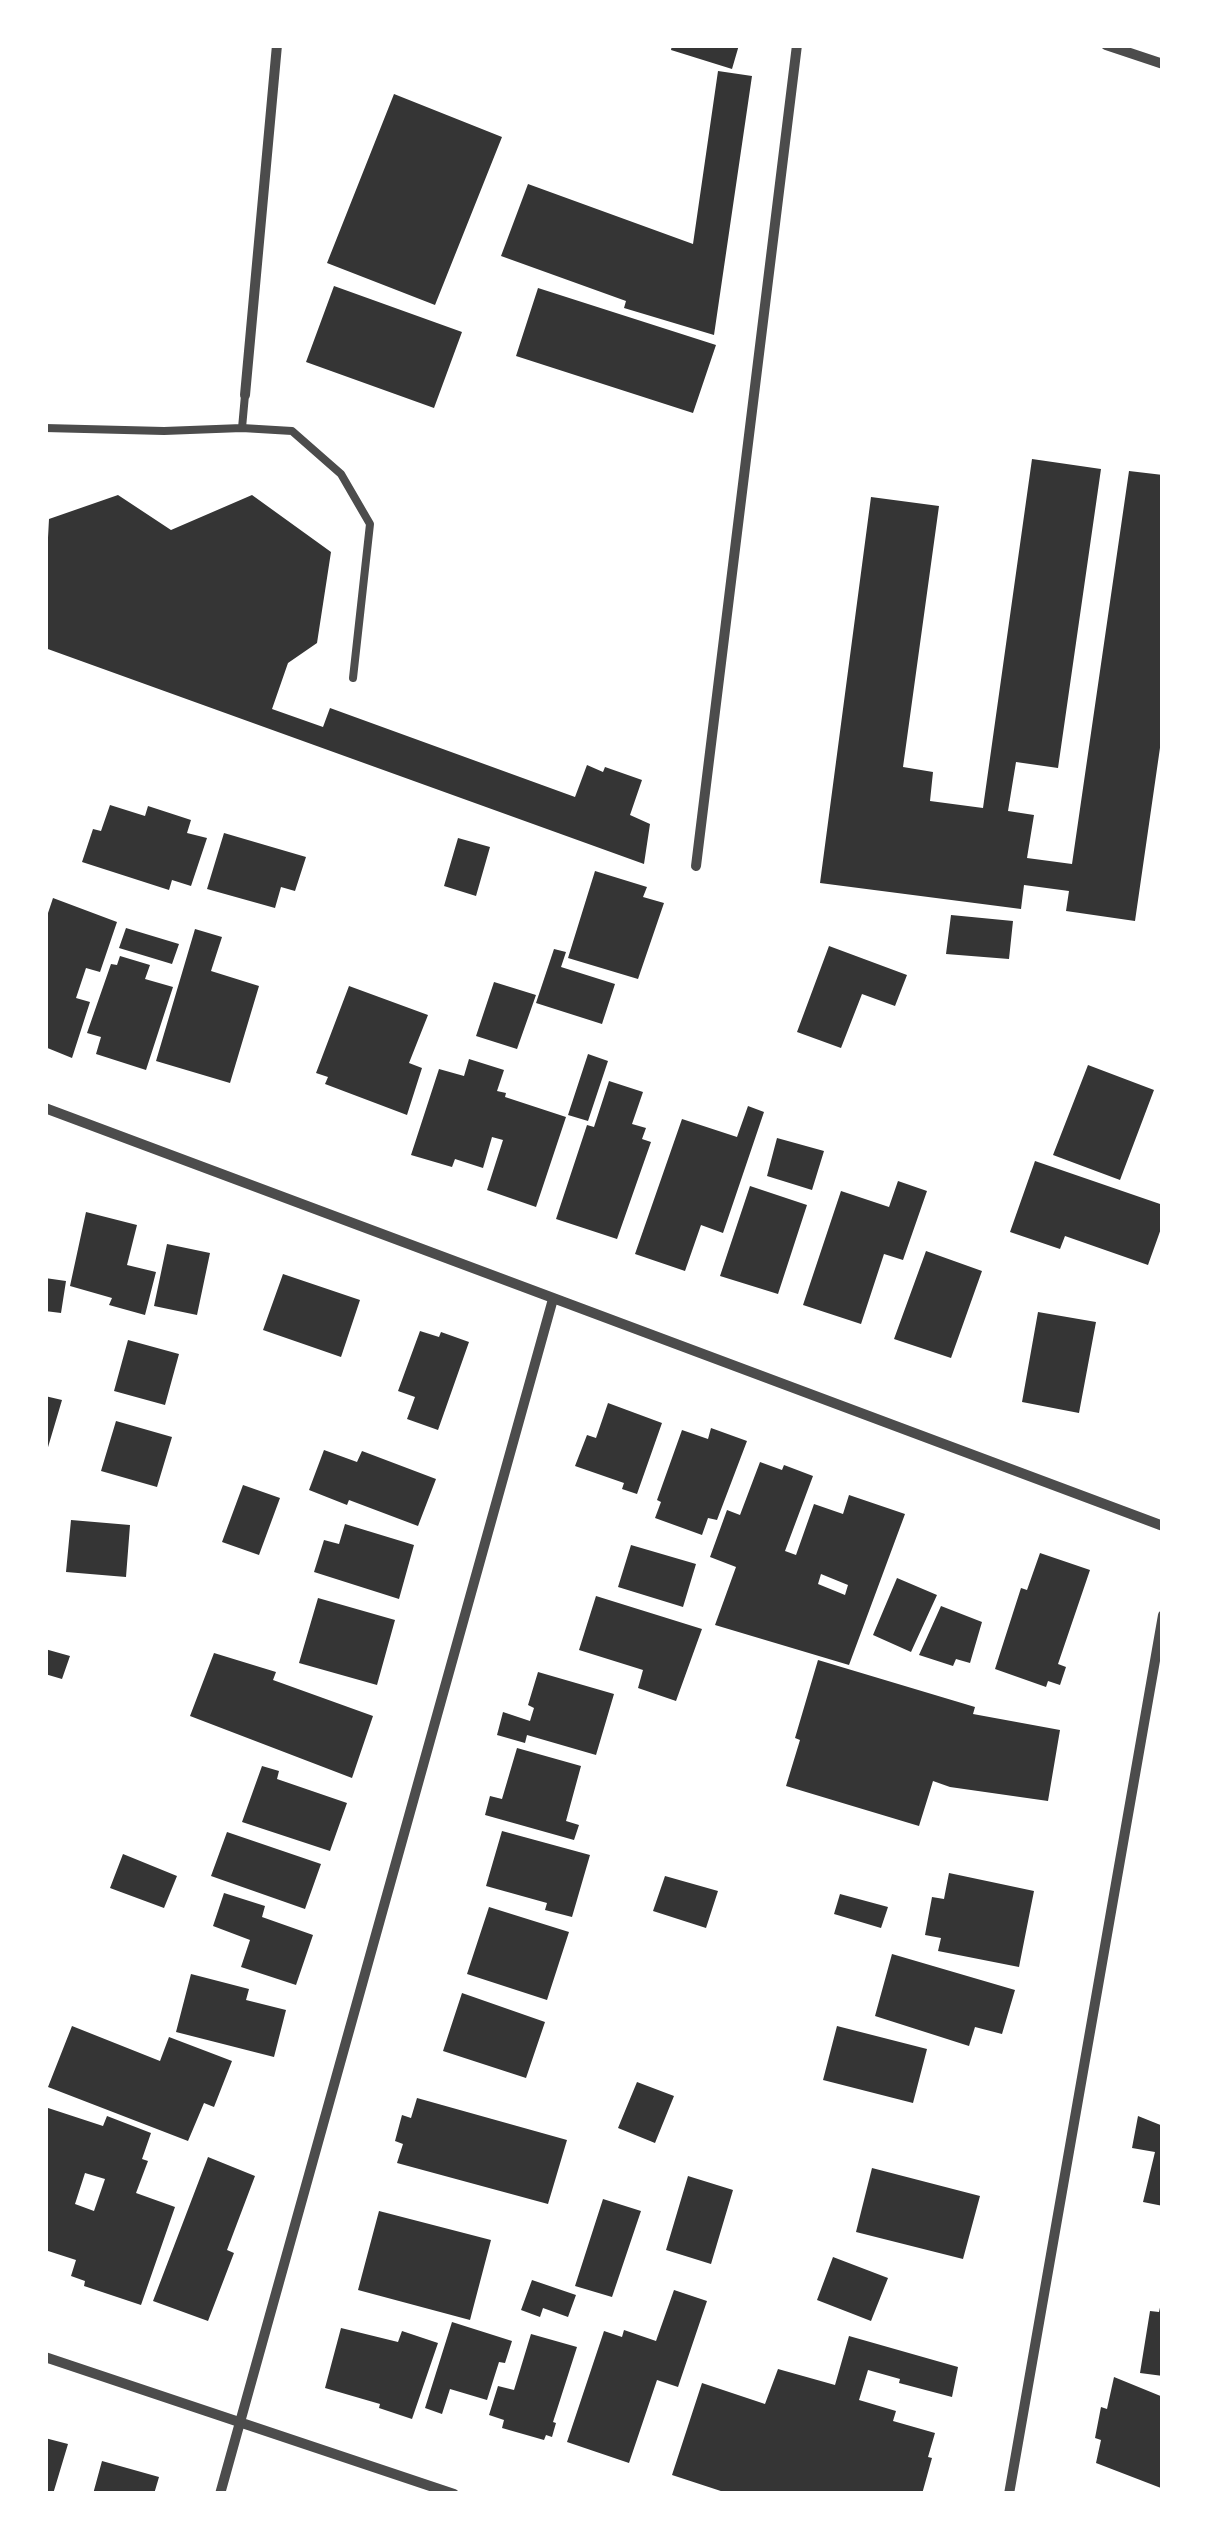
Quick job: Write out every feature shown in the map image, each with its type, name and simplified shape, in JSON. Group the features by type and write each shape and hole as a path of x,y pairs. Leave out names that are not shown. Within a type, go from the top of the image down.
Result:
{"street":[{"path":"245,394 277,45"},
{"path":"696,866 797,45"},
{"path":"1106,45 1163,64"},
{"path":"45,1108 1163,1526"},
{"path":"220,2494 554,1299"},
{"path":"1009,2494 1163,1616"},
{"path":"45,2357 454,2494"}],"lane":[{"path":"242,428 245,394"},
{"path":"45,428 292,431 341,474 370,524 353,678"}],"building":[{"path":"672,45 739,45 732,69 671,50"},
{"path":"718,71 752,76 714,335 624,308 626,301 501,256 528,184 693,244"},
{"path":"394,94 502,137 435,305 327,263"},
{"path":"334,286 462,332 434,408 306,362"},
{"path":"538,288 716,345 693,413 516,356"},
{"path":"1032,459 1101,469 1058,768 1016,762 1008,811 1034,815 1027,858 1072,864 1129,471 1163,475 1163,727 1135,921 1066,911 1069,891 1024,885 1021,909 820,883 871,497 939,506 903,767 933,772 930,801 983,808"},
{"path":"118,495 171,530 252,495 331,552 317,643 288,663 272,709 323,727 330,708 575,797 587,765 642,780 630,815 650,824 644,864 45,648 49,519"},
{"path":"110,805 145,816 148,806 191,820 187,833 207,838 191,886 172,880 169,890 82,862 93,829 101,831"},
{"path":"224,833 306,857 295,891 281,887 275,908 207,889"},
{"path":"458,838 490,847 476,896 444,886"},
{"path":"595,871 647,887 643,897 664,903 638,979 568,958"},
{"path":"53,898 117,922 100,972 86,968 76,998 90,1002 72,1058 45,1047 45,922"},
{"path":"951,915 1013,921 1009,959 946,954"},
{"path":"126,928 179,944 172,964 119,948"},
{"path":"195,929 222,937 211,971 259,986 230,1083 156,1061"},
{"path":"829,946 907,975 895,1006 862,994 841,1048 797,1032"},
{"path":"554,949 566,952 561,967 615,984 602,1024 536,1003"},
{"path":"120,956 150,965 145,979 173,987 146,1070 96,1054 101,1037 87,1033 111,964 117,965"},
{"path":"494,982 536,995 517,1049 476,1036"},
{"path":"349,986 428,1015 409,1063 422,1068 407,1115 325,1084 328,1077 316,1073"},
{"path":"588,1054 608,1061 588,1121 568,1115"},
{"path":"469,1059 504,1070 497,1091 506,1093 505,1097 566,1117 536,1207 487,1190 503,1140 492,1137 483,1168 455,1159 452,1167 411,1155 439,1069 464,1076"},
{"path":"1088,1065 1154,1090 1120,1180 1053,1155"},
{"path":"609,1081 643,1092 632,1124 646,1128 642,1139 651,1142 617,1239 556,1219 587,1125 594,1127"},
{"path":"748,1106 764,1112 723,1233 701,1225 685,1271 635,1254 682,1119 737,1137"},
{"path":"777,1138 824,1151 812,1190 767,1176"},
{"path":"1035,1161 1163,1205 1163,1223 1148,1265 1065,1236 1060,1249 1010,1232"},
{"path":"898,1181 927,1191 903,1260 884,1254 861,1324 803,1305 841,1191 889,1207"},
{"path":"750,1186 807,1205 778,1294 720,1276"},
{"path":"86,1212 137,1225 127,1265 156,1272 145,1315 109,1305 112,1298 70,1286"},
{"path":"167,1244 210,1253 197,1315 154,1306"},
{"path":"926,1251 982,1271 951,1358 894,1339"},
{"path":"283,1274 360,1300 341,1357 263,1330"},
{"path":"45,1278 66,1281 61,1313 45,1311"},
{"path":"1038,1312 1096,1322 1079,1413 1022,1402"},
{"path":"420,1331 439,1337 441,1332 469,1342 438,1430 407,1419 415,1397 398,1391"},
{"path":"128,1340 179,1354 165,1405 114,1391"},
{"path":"45,1396 62,1400 46,1454 45,1454"},
{"path":"608,1403 662,1423 637,1494 622,1489 624,1483 575,1466 587,1435 596,1438"},
{"path":"116,1421 172,1437 157,1487 101,1471"},
{"path":"711,1428 747,1441 717,1520 708,1518 702,1535 655,1518 661,1502 657,1500 682,1430 708,1439"},
{"path":"324,1450 357,1462 362,1451 436,1479 418,1526 349,1500 347,1505 309,1490"},
{"path":"760,1462 782,1470 784,1465 813,1476 785,1551 796,1555 814,1504 843,1514 849,1495 905,1514 849,1665 715,1625 736,1567 710,1557 727,1510 740,1515","holes":["821,1574 848,1585 845,1595 818,1584"]},
{"path":"243,1485 280,1498 259,1555 222,1542"},
{"path":"71,1520 130,1525 126,1577 66,1572"},
{"path":"345,1524 414,1545 399,1599 314,1572 324,1540 339,1544"},
{"path":"631,1545 696,1564 683,1607 618,1587"},
{"path":"1040,1553 1090,1570 1058,1664 1066,1667 1060,1685 1048,1681 1046,1687 995,1669 1021,1588 1027,1590"},
{"path":"897,1578 937,1595 911,1652 873,1635"},
{"path":"596,1596 702,1629 676,1701 638,1688 643,1670 579,1650"},
{"path":"318,1598 395,1620 377,1685 299,1663"},
{"path":"941,1606 982,1622 970,1663 956,1659 953,1666 919,1655"},
{"path":"45,1649 70,1656 62,1679 45,1674"},
{"path":"214,1653 276,1672 273,1680 373,1716 352,1778 190,1716"},
{"path":"818,1660 975,1707 973,1714 1060,1730 1048,1801 933,1781 919,1826 786,1786 800,1740 795,1738"},
{"path":"538,1672 614,1694 596,1755 527,1735 525,1743 497,1735 503,1712 530,1721 534,1708 528,1705"},
{"path":"517,1748 581,1766 566,1821 579,1825 574,1840 485,1815 490,1796 502,1799"},
{"path":"262,1766 279,1771 277,1779 347,1803 330,1851 242,1822"},
{"path":"502,1831 590,1855 572,1917 545,1910 547,1903 486,1886"},
{"path":"227,1832 321,1864 305,1909 211,1876"},
{"path":"123,1854 177,1876 164,1908 110,1888"},
{"path":"949,1873 1034,1891 1019,1967 938,1951 941,1938 925,1935 932,1897 944,1899"},
{"path":"665,1876 718,1891 706,1928 653,1911"},
{"path":"224,1893 265,1906 262,1917 313,1935 296,1985 241,1967 250,1940 213,1926"},
{"path":"840,1894 888,1907 881,1928 834,1914"},
{"path":"489,1907 569,1932 547,2000 467,1974"},
{"path":"892,1954 1015,1990 1002,2034 975,2027 969,2046 875,2016"},
{"path":"191,1974 249,1989 246,2000 286,2010 274,2057 176,2032"},
{"path":"462,1993 545,2022 526,2078 443,2051"},
{"path":"72,2026 160,2061 169,2037 232,2061 214,2107 204,2103 188,2141 48,2087"},
{"path":"837,2026 927,2049 913,2103 823,2080"},
{"path":"637,2082 674,2096 655,2143 618,2128"},
{"path":"417,2098 567,2140 548,2204 397,2163 403,2144 395,2141 402,2115 411,2118"},
{"path":"45,2107 103,2126 107,2116 151,2133 142,2159 148,2161 136,2193 175,2207 141,2305 84,2286 85,2281 71,2276 76,2260 45,2250","holes":["85,2173 105,2179 94,2211 75,2204"]},
{"path":"1138,2116 1163,2126 1163,2206 1143,2202 1155,2152 1132,2148"},
{"path":"208,2157 255,2176 227,2250 234,2253 208,2321 153,2301"},
{"path":"872,2168 980,2196 963,2259 856,2232"},
{"path":"688,2176 733,2190 711,2264 666,2250"},
{"path":"603,2199 641,2211 612,2297 575,2286"},
{"path":"379,2211 491,2240 470,2320 358,2290"},
{"path":"833,2257 888,2278 871,2321 817,2300"},
{"path":"532,2280 576,2295 568,2317 543,2308 540,2317 521,2310"},
{"path":"674,2290 707,2301 678,2387 657,2380 629,2463 567,2442 604,2331 622,2337 624,2330 656,2341"},
{"path":"1161,2303 1163,2376 1140,2373 1150,2311 1159,2312"},
{"path":"452,2322 512,2341 505,2363 499,2362 487,2400 450,2389 442,2414 425,2408"},
{"path":"341,2328 398,2342 402,2331 438,2343 412,2419 379,2408 380,2404 325,2388"},
{"path":"531,2334 577,2347 553,2422 556,2423 552,2437 546,2435 544,2440 502,2428 504,2420 489,2415 498,2386 514,2390"},
{"path":"849,2336 958,2367 952,2397 868,2370 859,2400 896,2411 893,2421 935,2433 922,2494 730,2494 672,2475 702,2383 765,2404 778,2369 835,2385"},
{"path":"1114,2377 1163,2397 1161,2488 1096,2463 1101,2440 1095,2438 1101,2407 1107,2409"},
{"path":"45,2438 68,2444 53,2494 45,2494"},
{"path":"102,2461 159,2477 154,2494 93,2494"}]}
